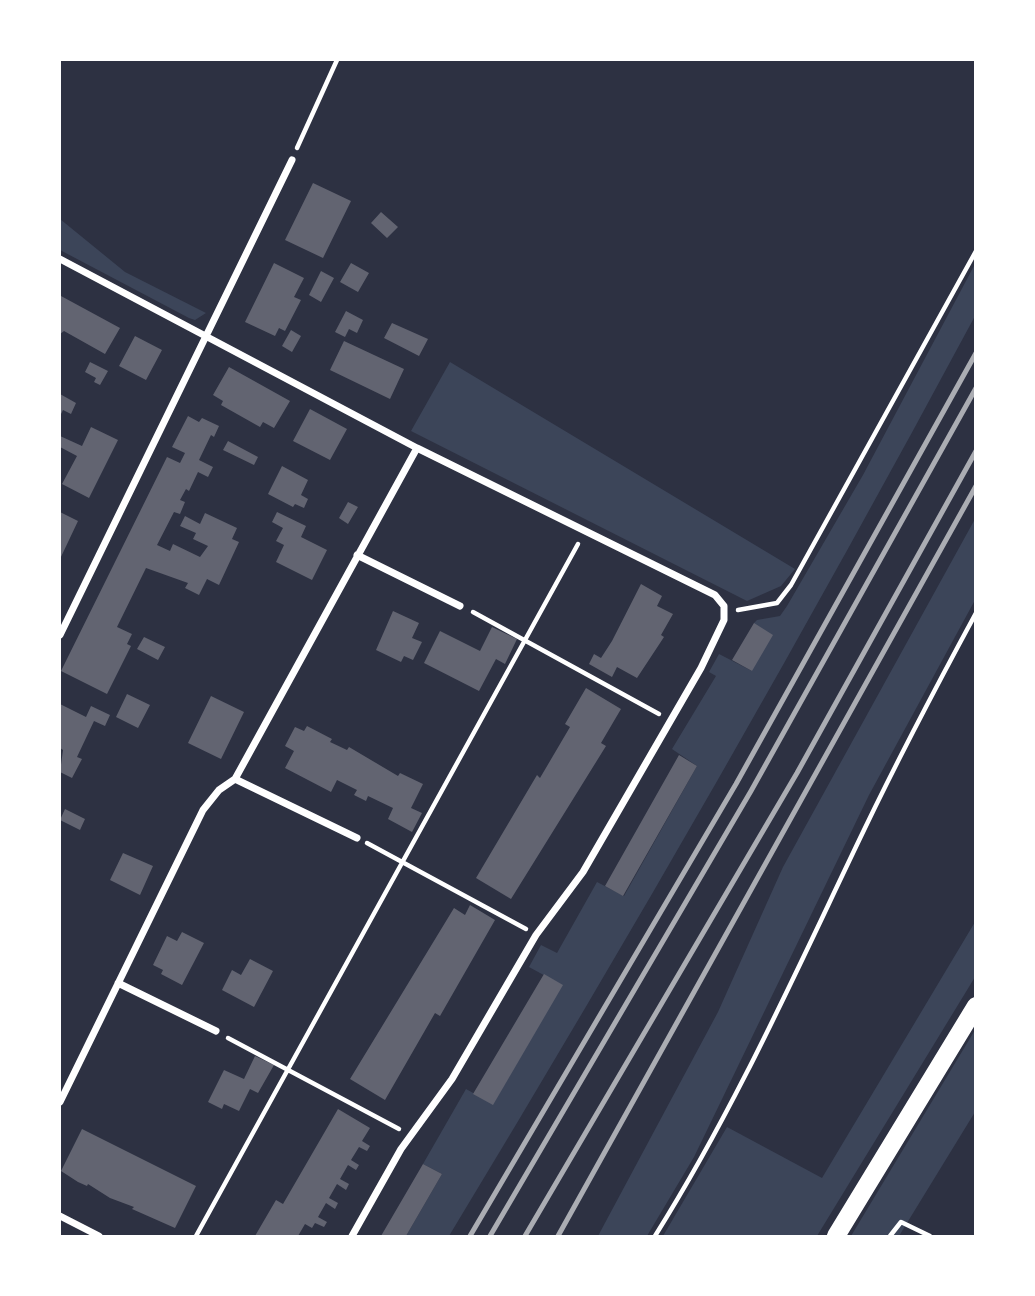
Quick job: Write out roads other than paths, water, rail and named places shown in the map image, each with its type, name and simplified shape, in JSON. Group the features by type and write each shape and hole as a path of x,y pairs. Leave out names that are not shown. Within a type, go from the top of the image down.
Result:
{"main road":[{"path":"836,1237 975,1006"}],"street":[{"path":"60,635 292,160"},
{"path":"60,259 417,448 715,595 725,612 721,629 671,722 583,872 536,935 452,1079 401,1149 352,1237"},
{"path":"60,1102 203,810 219,790 235,779 417,448"},
{"path":"357,555 460,606"},
{"path":"235,779 357,838"},
{"path":"118,983 216,1031"},
{"path":"60,1216 99,1237"}],"railway":[{"path":"470,1236 736,784 976,353"},
{"path":"490,1236 751,791 976,388"},
{"path":"525,1236 797,773 976,451"},
{"path":"558,1236 976,486"}]}
